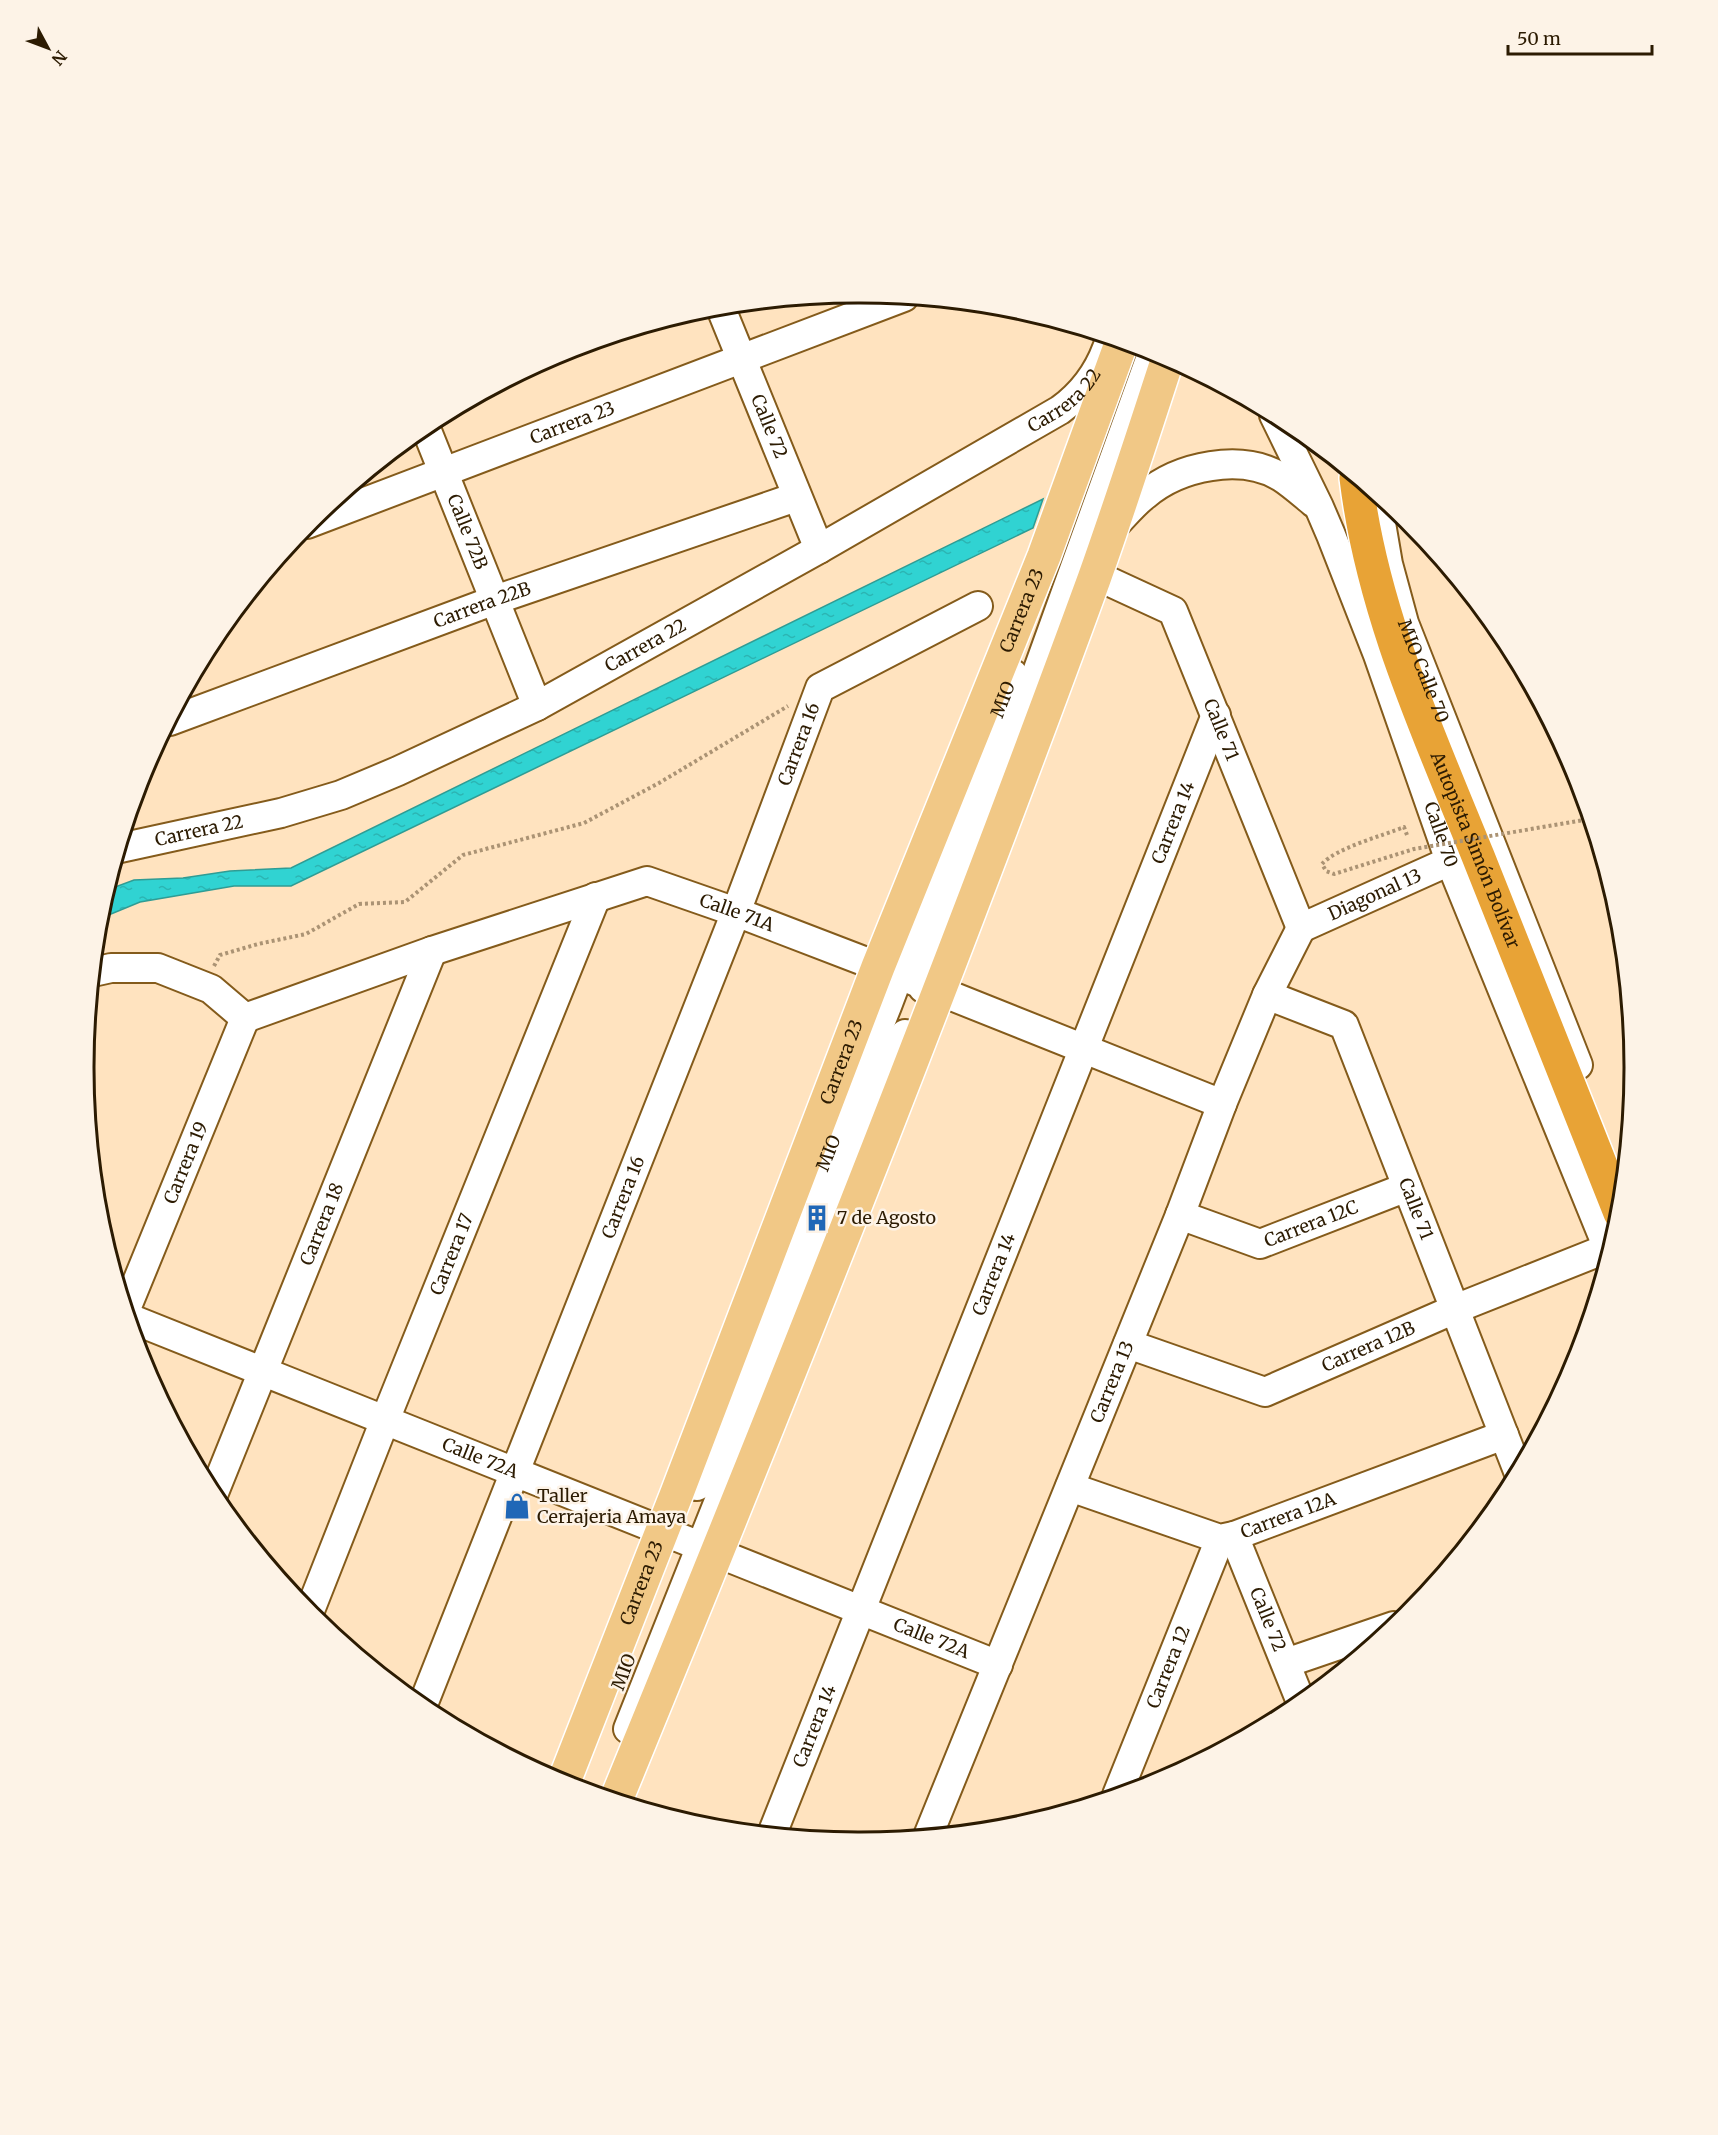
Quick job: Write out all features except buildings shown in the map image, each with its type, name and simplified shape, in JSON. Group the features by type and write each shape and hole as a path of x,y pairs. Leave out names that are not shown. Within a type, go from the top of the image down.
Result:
{"highway":[{"name":"Autopista Simón Bolívar","path":"1371,504 1372,572 1389,630 1440,766 1477,853 1613,1194"},
{"path":"1408,681 1405,734 1440,766"}],"main road":[{"name":"Carrera 23","path":"568,1775 689,1542 910,980 1044,556 1119,349"},
{"name":"Carrera 23","path":"618,1793 689,1542 910,980 1095,576 1165,367"}],"street":[{"name":"Carrera 23","path":"331,515 885,304"},
{"name":"Calle 72","path":"724,316 819,549"},
{"name":"Carrera 22","path":"128,846 280,813 341,795 537,706 1060,411 1077,398 1092,379 1108,345"},
{"name":"MIO","path":"910,980 1056,561 1133,354"},
{"name":"MIO","path":"910,980 1149,360"},
{"name":"Calle 70","path":"1282,431 1319,507 1378,655 1450,861 1604,1237"},
{"name":"Calle 72B","path":"429,436 537,706"},
{"path":"1296,441 1303,473"},
{"path":"1111,529 1146,494 1188,470 1217,465 1244,466 1280,476 1319,507"},
{"name":"Carrera 22B","path":"180,716 495,600 796,497"},
{"name":"MIO Calle 70","path":"1371,504 1404,622 1617,1164"},
{"name":"Calle 71","path":"1095,576 1173,611 1300,928"},
{"path":"820,688 978,606"},
{"name":"Carrera 16","path":"426,1697 736,912 820,688"},
{"name":"Carrera 14","path":"775,1827 1216,715"},
{"name":"Diagonal 13","path":"1300,928 1450,861"},
{"name":"Calle 71A","path":"245,1018 432,951 647,881 736,912 1222,1104"},
{"name":"Carrera 17","path":"313,1603 597,897"},
{"name":"Carrera 13","path":"931,1828 1180,1215 1222,1104 1267,995 1300,928"},
{"name":"Carrera 18","path":"218,1483 432,951"},
{"path":"101,970 111,968 158,968 211,989 245,1018"},
{"name":"Calle 71","path":"1267,995 1344,1025 1514,1461"},
{"name":"Carrera 19","path":"131,1298 245,1018"},
{"name":"Carrera 12C","path":"1180,1215 1260,1244 1407,1187"},
{"name":"Carrera 12B","path":"1128,1344 1265,1392 1455,1309 1600,1253"},
{"name":"Calle 72A","path":"138,1322 998,1665"},
{"name":"Carrera 12A","path":"1070,1487 1227,1537 1504,1435"},
{"name":"Calle 72","path":"1227,1537 1286,1663 1298,1693"},
{"name":"Carrera 12","path":"1121,1785 1227,1537"},
{"name":"MIO","path":"583,1780 689,1542"},
{"name":"MIO","path":"605,1788 689,1542"},
{"path":"1286,1663 1372,1633"}],"path":[{"path":"211,989 212,972 220,955 306,934 359,904 405,902 463,855 584,823 659,783 820,688"},
{"path":"1407,835 1404,827 1338,852 1322,864 1326,871 1334,874 1414,849 1582,820"}],"water":[{"path":"1043,499 1033,528 291,886 234,886 140,902 110,914 117,886 134,880 291,868"}],"place":[{"name":"7 de Agosto","path":"817,1218"},
{"name":"Taller Cerrajeria Amaya","path":"517,1506"}]}
